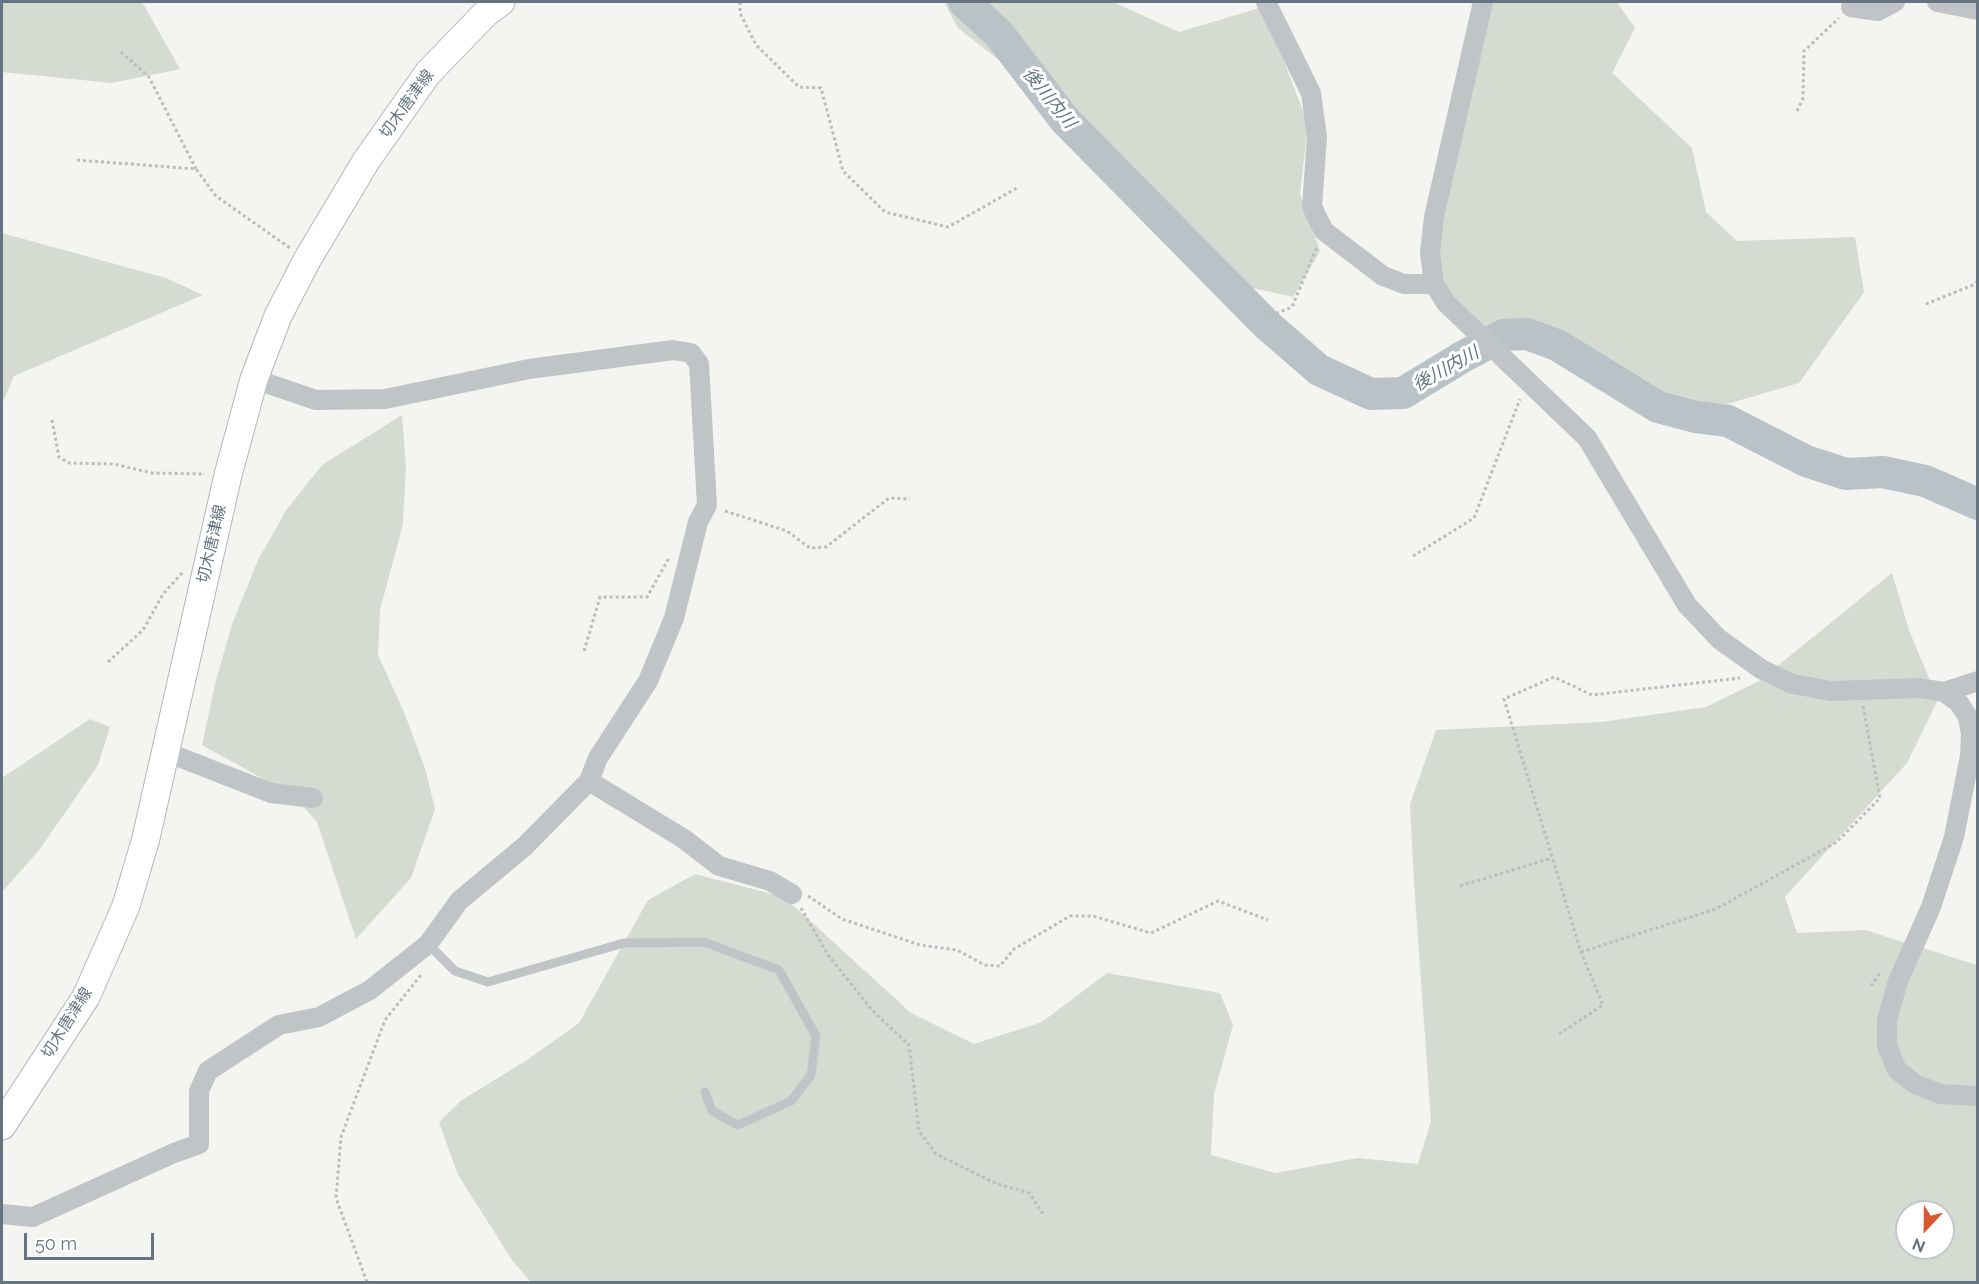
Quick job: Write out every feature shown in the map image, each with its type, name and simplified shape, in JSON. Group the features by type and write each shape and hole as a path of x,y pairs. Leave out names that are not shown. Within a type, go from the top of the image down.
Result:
{"main road":[{"name":"切木唐津線","path":"2,1126 86,997 126,906 146,838 228,475 254,379 278,316 307,260 366,161 428,73 486,13 501,2"}],"street":[{"path":"1266,2 1311,93 1317,137 1312,207 1324,231 1383,276 1404,284 1434,284"},
{"path":"1483,2 1434,217 1430,254 1434,284 1446,303 1587,438 1687,605 1719,639 1761,669 1793,684 1831,691 1920,688 1944,692 1959,703 1968,717 1971,734 1970,756 1954,837 1931,907 1898,981 1887,1020 1887,1046 1897,1070 1916,1084 1940,1094 1977,1096"},
{"path":"1851,7 1878,11 1894,2"},
{"path":"1937,2 1977,10"},
{"path":"2,1214 33,1217 199,1144 199,1091 208,1071 279,1025 319,1017 370,990 428,944 459,901 525,846 589,781 597,758 648,681 674,618 698,522 708,505 699,364 691,353 673,350 529,369 385,399 316,400 254,379"},
{"path":"1944,692 1977,681"},
{"path":"166,752 271,793 313,798"},
{"path":"589,781 684,839 718,866 770,881 792,894"}],"lane":[{"path":"428,944 455,971 488,982 624,943 704,942 779,970 816,1036 811,1075 791,1101 738,1125 712,1112 705,1092"}],"path":[{"path":"741,2 740,13 756,45 799,87 821,87 843,171 885,212 948,227 1017,188"},
{"path":"1797,111 1803,98 1804,51 1851,7"},
{"path":"121,52 149,77 196,169 216,196 307,260"},
{"path":"78,160 196,169"},
{"path":"1265,318 1292,307 1324,231"},
{"path":"1926,304 1973,285 1977,281"},
{"path":"1413,556 1474,518 1524,377"},
{"path":"52,420 59,457 69,464 114,464 152,473 228,475"},
{"path":"708,505 787,531 810,548 826,547 890,498 910,499"},
{"path":"584,651 600,597 647,597 670,556"},
{"path":"108,662 143,630 163,594 183,571 208,566"},
{"path":"1559,1034 1603,1005 1581,952 1504,699 1554,677 1592,695 1747,677 1761,669"},
{"path":"1581,952 1716,909 1837,842 1880,798 1860,690"},
{"path":"1460,886 1552,858"},
{"path":"792,894 805,894 842,918 920,945 957,950 985,965 1000,966 1014,949 1070,916 1093,916 1151,933 1218,901 1268,920"},
{"path":"792,894 828,955 872,1010 909,1045 919,1131 936,1154 995,1183 1029,1193 1044,1215"},
{"path":"367,1282 336,1197 341,1137 386,1020 423,972 428,944"}],"shaded area":[{"path":"2,2 142,2 180,69 112,83 2,72"},
{"path":"944,2 1113,2 1179,32 1263,7 1308,124 1300,194 1320,251 1293,297 1248,287 1127,161 958,28"},
{"path":"1481,2 1617,2 1635,28 1612,73 1692,148 1706,212 1737,241 1855,237 1864,292 1799,383 1700,412 1458,326 1427,260"},
{"path":"2,233 166,278 203,295 14,376 2,404"},
{"path":"402,415 406,466 403,524 380,610 378,655 404,712 426,771 435,809 411,878 356,939 317,822 294,796 202,745 215,684 232,624 258,560 287,509 322,465"},
{"path":"1892,573 1909,630 1938,700 1907,763 1785,897 1797,933 1865,930 1977,965 1977,1282 531,1282 512,1260 458,1175 439,1122 462,1100 527,1060 579,1023 648,900 695,874 784,897 911,1013 974,1044 1042,1022 1107,973 1220,993 1233,1025 1214,1094 1211,1155 1275,1173 1358,1158 1418,1164 1431,1121 1410,804 1436,730 1601,722 1706,707 1759,681"},
{"path":"90,719 110,727 98,765 40,849 2,892 2,778"}],"waterway":[{"name":"後川内川","path":"964,2 999,34 1065,120 1266,324 1319,370 1371,394 1403,393 1504,335 1527,334 1557,345 1658,407 1696,417 1728,421 1806,461 1846,474 1883,472 1925,481 1978,504"}]}
